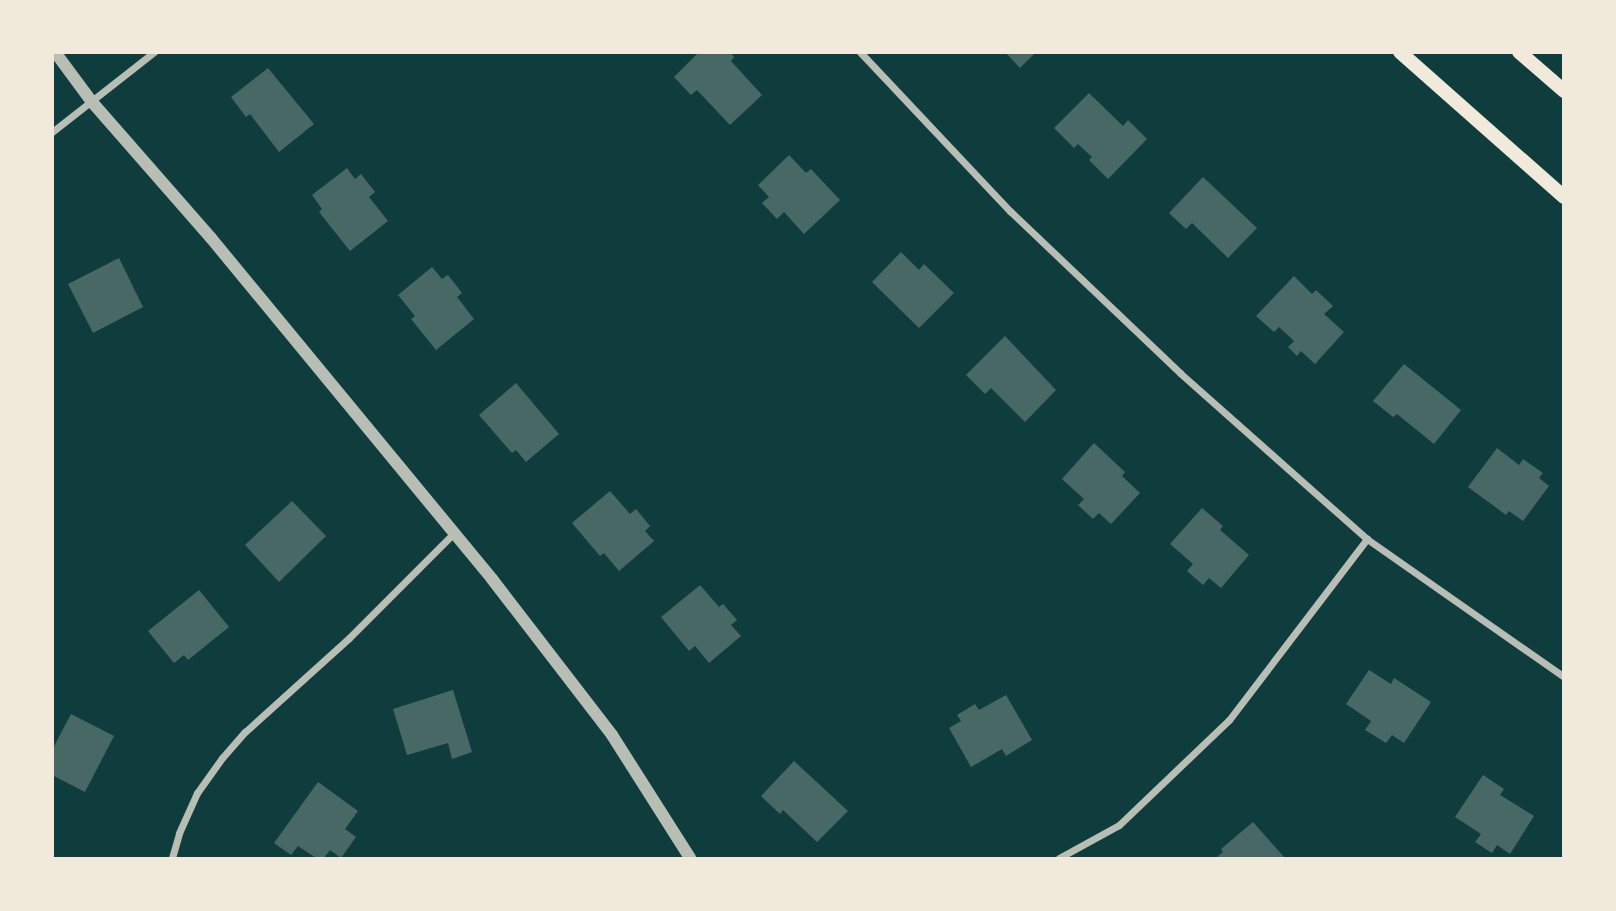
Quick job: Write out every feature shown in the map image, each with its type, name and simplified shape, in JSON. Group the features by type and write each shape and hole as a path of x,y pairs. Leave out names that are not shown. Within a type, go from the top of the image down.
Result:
{"main road":[{"path":"1400,52 1563,197"},
{"path":"1519,52 1563,91"}],"street":[{"path":"55,52 92,102 211,238 454,533 612,735 690,859"},
{"path":"52,132 154,52"},
{"path":"860,52 1020,221 1180,373 1367,539 1563,677"},
{"path":"172,859 179,833 197,793 222,758 245,732 349,638 454,533"},
{"path":"1059,859 1119,825 1229,720 1367,539"}],"building":[{"path":"699,52 730,52 734,57 731,61 762,95 730,125 697,90 691,95 674,77"},
{"path":"1005,52 1036,52 1020,68"},
{"path":"268,68 314,124 279,152 250,114 246,117 231,97"},
{"path":"1089,93 1123,126 1128,120 1147,139 1108,179 1089,160 1092,157 1078,144 1074,148 1054,128"},
{"path":"789,155 806,173 811,169 840,200 804,234 784,212 777,219 762,203 769,197 758,185"},
{"path":"347,168 355,179 361,174 375,192 369,197 388,221 350,251 319,212 322,209 312,195"},
{"path":"1203,177 1257,228 1228,258 1192,223 1186,229 1169,213"},
{"path":"901,252 919,270 924,264 954,293 919,328 872,282"},
{"path":"119,258 143,307 93,333 68,284"},
{"path":"432,267 442,279 448,275 462,293 457,297 474,319 436,350 411,319 415,316 398,295"},
{"path":"1294,276 1312,294 1316,290 1333,306 1324,314 1344,332 1315,364 1301,351 1297,356 1288,347 1294,341 1279,327 1274,332 1256,316"},
{"path":"1005,336 1056,390 1025,422 991,388 985,394 966,375"},
{"path":"1404,364 1461,410 1434,444 1397,414 1393,417 1373,401"},
{"path":"516,383 559,434 526,462 516,450 512,453 479,415"},
{"path":"1094,443 1125,472 1122,476 1140,493 1111,524 1099,513 1093,519 1078,505 1084,499 1062,479"},
{"path":"1497,448 1519,465 1523,459 1543,473 1539,478 1549,486 1523,521 1509,511 1506,515 1468,487"},
{"path":"610,491 630,514 636,509 650,526 645,531 654,541 619,571 604,553 600,556 572,523"},
{"path":"292,501 326,536 279,582 245,545"},
{"path":"1202,508 1223,526 1220,530 1249,555 1221,588 1209,578 1203,585 1187,571 1193,564 1170,544"},
{"path":"700,585 719,607 723,604 737,620 731,625 741,636 709,663 695,646 689,651 661,617"},
{"path":"199,590 229,627 188,660 184,655 174,663 148,631"},
{"path":"1369,670 1391,684 1394,678 1431,702 1404,743 1392,735 1386,743 1365,730 1371,721 1346,704"},
{"path":"453,690 472,752 452,759 448,743 407,755 393,709"},
{"path":"1006,695 1032,740 1006,756 1002,749 971,767 949,728 961,721 957,715 975,704 979,710"},
{"path":"71,714 114,736 85,792 52,775 52,750"},
{"path":"794,761 848,811 817,842 783,810 780,814 761,796"},
{"path":"1483,775 1504,789 1500,795 1534,816 1510,854 1497,845 1492,853 1475,842 1481,834 1455,817"},
{"path":"318,782 358,811 345,829 356,837 341,858 330,850 324,858 316,858 298,846 291,855 274,843"},
{"path":"1253,822 1285,858 1216,858 1223,852 1221,849"}]}
